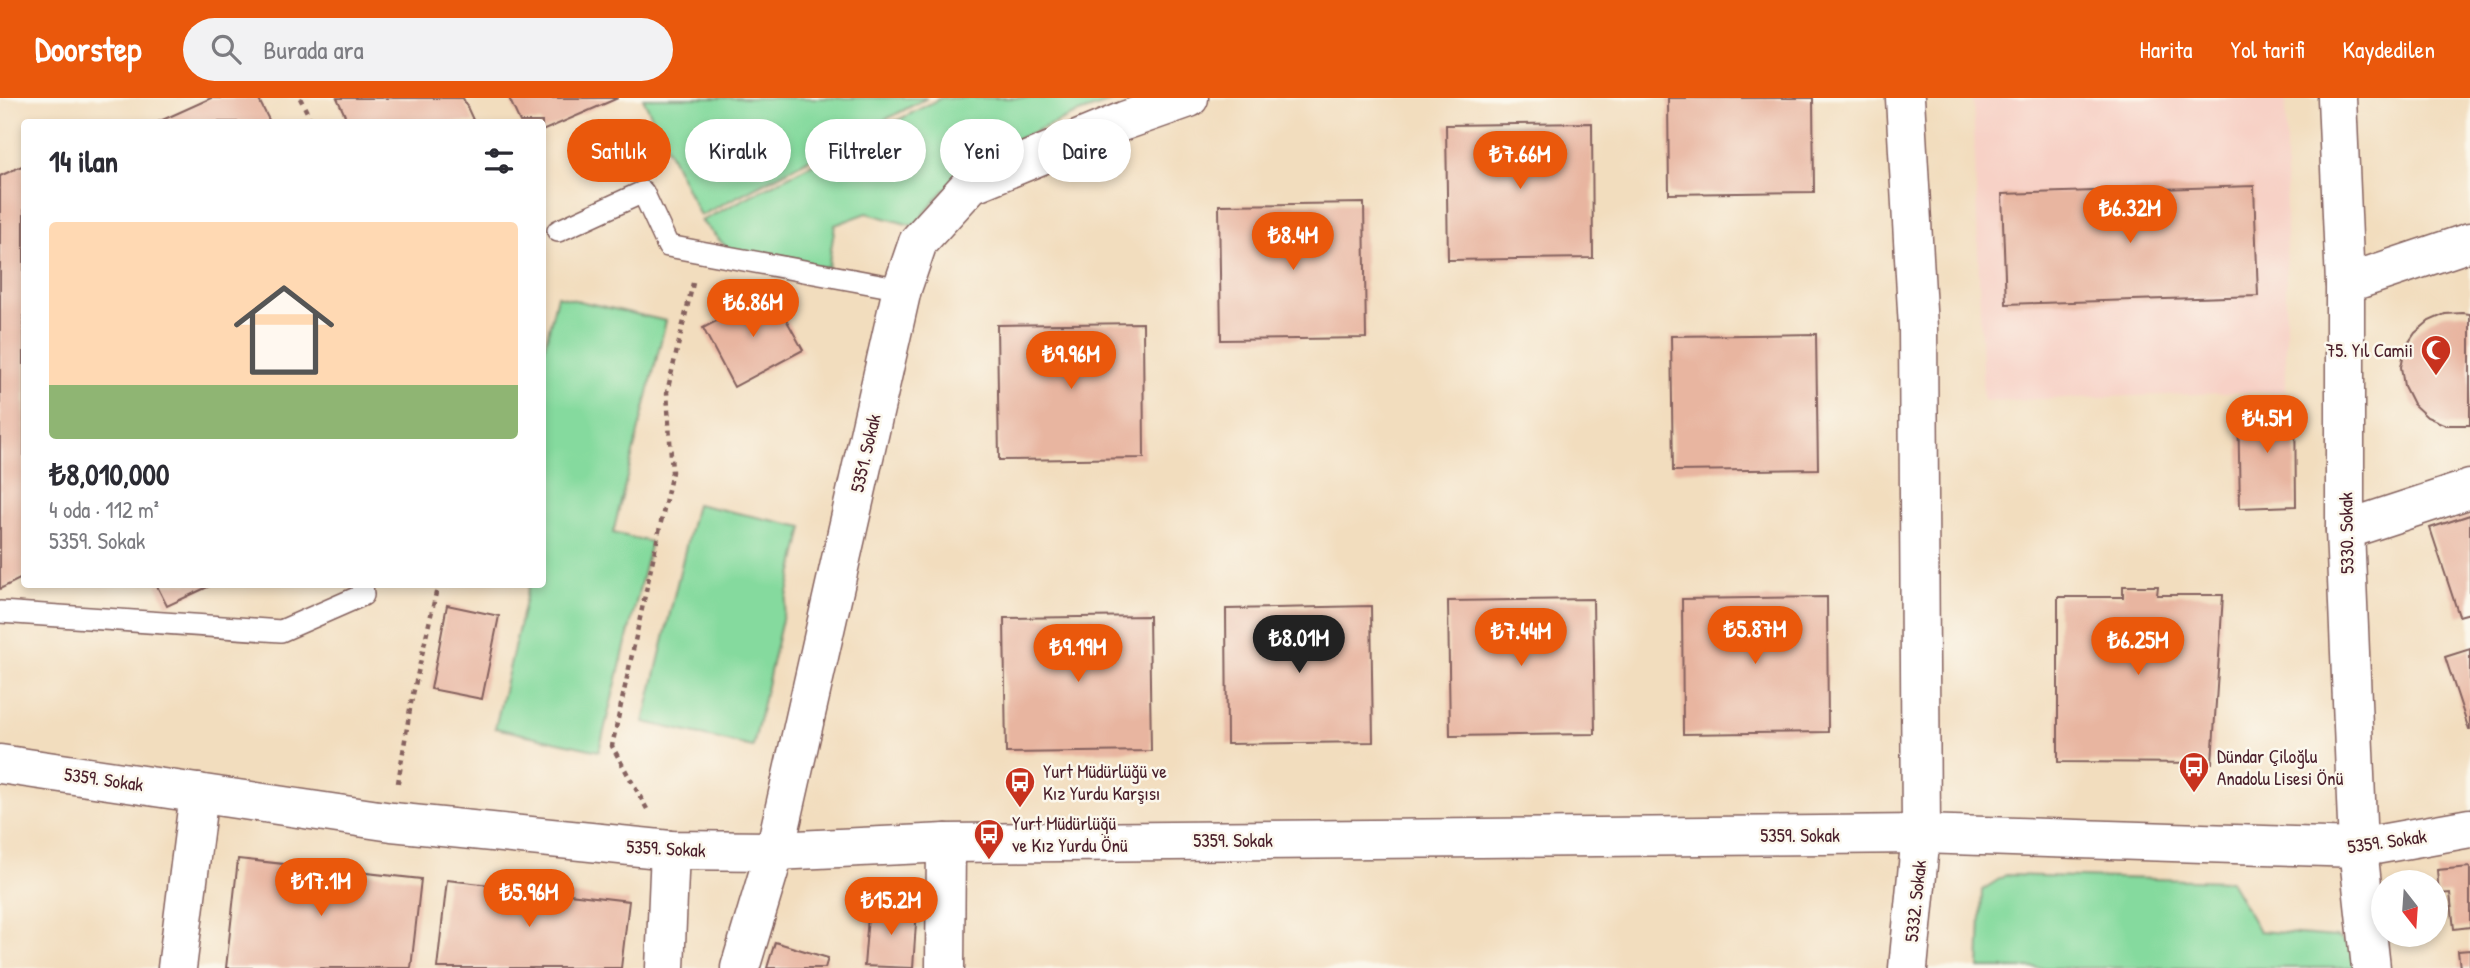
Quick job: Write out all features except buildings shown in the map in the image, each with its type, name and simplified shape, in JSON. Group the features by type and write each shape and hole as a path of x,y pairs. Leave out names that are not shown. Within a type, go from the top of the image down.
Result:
{"street":[{"name":"5351. Sokak","path":"740,968 775,851 902,289 918,242 971,184 1124,121 1189,98"},
{"name":"5332. Sokak","path":"1905,98 1918,328 1922,834 1908,968"},
{"name":"5330. Sokak","path":"2337,98 2345,284 2345,530 2358,848 2371,968"},
{"path":"2345,284 2470,242"},
{"path":"2345,530 2470,489"},
{"name":"5359. Sokak","path":"0,764 392,822 670,850 775,851 946,843 1922,834 2358,848 2470,828"},
{"path":"177,968 199,793"},
{"path":"944,968 946,843"},
{"path":"665,968 670,850"}],"lane":[{"path":"558,231 643,192 668,246 902,289"},
{"path":"0,612 281,631 363,595 362,588"}],"path":[{"path":"300,98 310,119"},
{"path":"670,850 612,746 672,472 667,391 701,251"},
{"path":"392,822 411,703 437,588"}],"shaded area":[{"path":"1973,98 2286,98 2286,391 1983,401"}],"green space":[{"path":"643,98 927,98 887,119 805,119 805,161 791,169 791,119 685,119 685,182 765,182 700,216 671,156 671,119 653,119"},
{"path":"941,98 1122,98 1064,119 1038,119 1038,130 1024,136 1024,119 940,119 940,182 954,182 914,226 867,213 835,225 828,268 732,253 701,221 777,182 791,182 791,175 805,168 805,182 926,182 926,119 900,119"},
{"path":"557,296 666,321 613,533 651,542 599,751 495,728 528,588 546,588 546,342"},
{"path":"696,504 803,527 753,747 644,722"},
{"path":"2006,875 2230,881 2259,931 2336,937 2361,952 2361,968 1979,968 1982,890"}],"place":[{"name":"75. Yıl Camii","path":"2436,377"},
{"name":"Dündar Çiloğlu Anadolu Lisesi Önü","path":"2194,794"},
{"name":"Yurt Müdürlüğü ve Kız Yurdu Karşısı","path":"1020,809"},
{"name":"Yurt Müdürlüğü ve Kız Yurdu Önü","path":"989,861"}]}
